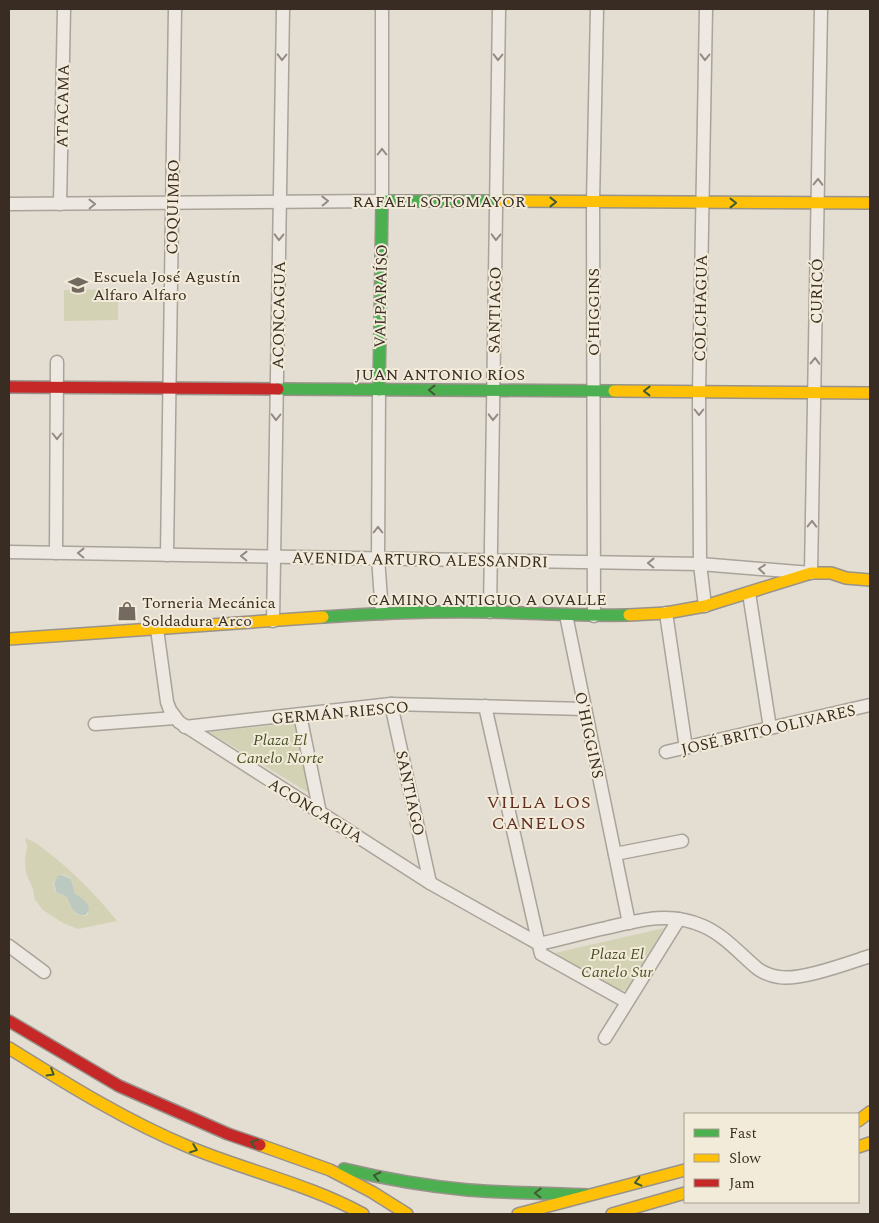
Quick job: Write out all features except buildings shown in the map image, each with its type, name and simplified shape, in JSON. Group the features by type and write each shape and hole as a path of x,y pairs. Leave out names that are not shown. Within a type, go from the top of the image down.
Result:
{"main road":[{"name":"RAFAEL SOTOMAYOR","path":"382,201 870,203"},
{"name":"VALPARAÍSO","path":"379,390 382,201"},
{"name":"JUAN ANTONIO RÍOS","path":"9,387 870,393"},
{"name":"AVENIDA ARTURO ALESSANDRI","path":"811,573 831,573 870,568"},
{"name":"CAMINO ANTIGUO A OVALLE","path":"9,639 382,613 490,612 594,616 666,613 705,606 811,573"},
{"name":"AVENIDA ARTURO ALESSANDRI","path":"831,573 846,578 870,580"},
{"path":"9,1021 90,1070 134,1092 228,1134 300,1159 351,1180 408,1214"},
{"path":"9,1048 111,1109 168,1138 216,1158 310,1188 363,1214"},
{"path":"859,1121 870,1112"},
{"path":"300,1159 380,1177 447,1187 587,1195"},
{"path":"518,1214 684,1170"},
{"path":"612,1214 684,1193"}],"street":[{"name":"ATACAMA","path":"60,204 64,9"},
{"name":"COQUIMBO","path":"167,555 175,9"},
{"name":"ACONCAGUA","path":"273,621 283,9"},
{"name":"VALPARAÍSO","path":"382,9 382,201"},
{"name":"SANTIAGO","path":"490,612 499,9"},
{"name":"O'HIGGINS","path":"594,616 593,202 597,9"},
{"name":"COLCHAGUA","path":"705,606 700,564 699,392 706,9"},
{"name":"CURICÓ","path":"811,573 821,9"},
{"name":"RAFAEL SOTOMAYOR","path":"9,204 382,201"},
{"path":"56,553 57,362"},
{"name":"VALPARAÍSO","path":"379,390 378,558 382,613"},
{"name":"AVENIDA ARTURO ALESSANDRI","path":"9,552 700,564 811,573"},
{"path":"749,593 770,728"},
{"path":"666,613 686,748"},
{"name":"O'HIGGINS","path":"566,615 629,923"},
{"path":"156,629 167,702 180,722"},
{"name":"SANTIAGO","path":"391,704 430,883"},
{"name":"GERMÁN RIESCO","path":"95,724 180,722 300,715 391,704 585,709"},
{"name":"JOSÉ BRITO OLIVARES","path":"666,752 870,705"},
{"path":"485,706 539,944 654,917 679,919 704,926 715,932 764,973 780,978 797,977 870,956"},
{"path":"300,715 320,813"},
{"name":"ACONCAGUA","path":"180,722 430,883 539,944 541,954 627,1002"},
{"path":"615,854 682,841"},
{"path":"605,1038 679,919"},
{"path":"9,946 44,972"}],"green space":[{"path":"118,289 118,320 64,321 64,290"},
{"name":"Plaza El Canelo Norte","path":"293,723 299,730 314,796 209,732"},
{"path":"25,838 37,844 54,857 103,904 117,921 78,929 63,923 43,910 35,900 33,889 26,873 27,846","holes":["62,874 71,878 75,894 87,904 88,914 86,916 76,914 70,906 67,897 55,892 53,883 58,877"]},
{"name":"Plaza El Canelo Sur","path":"664,928 627,990 617,991 555,953"}],"shaded area":[{"path":"62,875 71,879 75,894 86,902 89,910 86,915 75,912 67,897 56,892 54,883 58,876"}],"traffic: fast":[{"path":"379,390 382,201 499,201"},
{"path":"278,389 614,391"},
{"path":"323,617 449,612 629,615"},
{"path":"344,1169 406,1182 468,1190 587,1195"}],"traffic: slow":[{"path":"499,201 870,203"},
{"path":"614,391 870,393"},
{"path":"629,615 666,613 705,606 811,573 831,573 846,578 870,580"},
{"path":"9,639 323,617"},
{"path":"9,1048 142,1126 211,1156 321,1194 363,1214"},
{"path":"859,1120 870,1112"},
{"path":"859,1147 870,1143"},
{"path":"260,1145 330,1170 372,1192 407,1214"},
{"path":"518,1214 684,1170"},
{"path":"612,1214 684,1193"}],"traffic: jam":[{"path":"9,387 278,389"},
{"path":"9,1021 119,1086 228,1134 260,1145"}],"place":[{"name":"Escuela José Agustín Alfaro Alfaro","path":"78,285"},
{"name":"Torneria Mecánica Soldadura Arco","path":"127,611"}],"district":[{"name":"VILLA LOS CANELOS","path":"539,812"}]}
